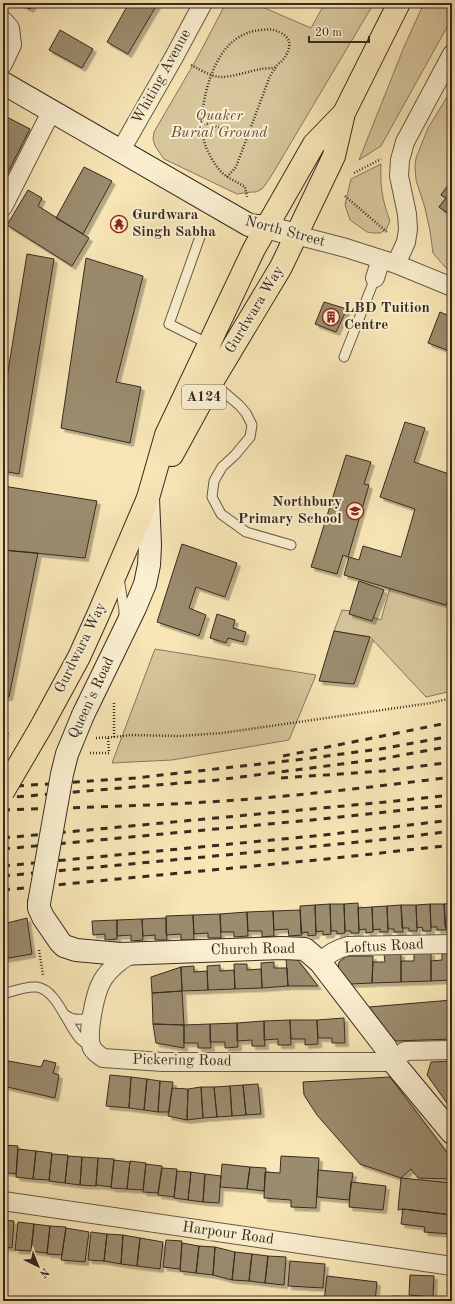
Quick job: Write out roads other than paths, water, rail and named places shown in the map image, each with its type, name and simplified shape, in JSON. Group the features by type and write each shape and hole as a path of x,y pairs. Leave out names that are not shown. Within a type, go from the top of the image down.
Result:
{"main road":[{"name":"Gurdwara Way","path":"3,792 41,727 79,657 148,498 212,382 281,267 334,156 344,113 399,3"},
{"name":"Gurdwara Way","path":"148,498 166,436 254,249 314,144 344,113"}],"street":[{"name":"Whiting Avenue","path":"121,150 203,3"},
{"path":"3,20 10,28 12,45 3,64"},
{"path":"374,278 406,242 408,229 407,214 399,176 400,160 405,142 452,54"},
{"name":"North Street","path":"3,83 249,225 266,227 389,262 452,287"},
{"path":"3,207 52,110"},
{"name":"Queen's Road","path":"38,903 67,754 83,715 135,608 145,584 149,565 150,533 148,498"},
{"name":"Church Road","path":"38,903 43,917 64,946 76,950 120,954 305,949 320,962 386,1048 393,1062 452,1133"},
{"name":"Loftus Road","path":"320,962 339,948 348,946 452,944"},
{"path":"92,1046 90,1034 92,1017 99,987 106,974 116,964 138,953"},
{"name":"Pickering Road","path":"92,1046 98,1055 103,1058 162,1062 393,1062"},
{"path":"393,1062 405,1051 452,1050"},
{"name":"Harpour Road","path":"3,1201 452,1266"}],"lane":[{"path":"201,234 169,324 209,344"},
{"path":"344,357 374,278"},
{"path":"212,382 240,405 252,425 250,437 235,455 222,467 214,480 212,497 221,514 246,532 291,545"},
{"path":"120,563 119,578 124,610 124,630"},
{"path":"3,994 31,987 42,989 51,996 80,1038 92,1046"},
{"path":"62,1011 74,1019 85,1019 92,1017"}],"railway":[{"path":"283,756 452,722"},
{"path":"3,787 135,778 296,760 380,749 452,736"},
{"path":"3,798 217,780 381,759 452,746"},
{"path":"281,778 383,771 452,762"},
{"path":"3,810 149,805 236,800 317,793 452,777"},
{"path":"3,838 452,795"},
{"path":"3,849 322,819 452,805"},
{"path":"3,866 324,835 452,820"},
{"path":"3,876 390,839 452,831"},
{"path":"3,890 327,859 452,845"}],"place":[{"name":"Gurdwara Singh Sabha","path":"119,224"},
{"name":"LBD Tuition Centre","path":"331,317"},
{"name":"Northbury Primary School","path":"355,511"}],"park label":[{"name":"Quaker Burial Ground","path":"219,124"}]}
